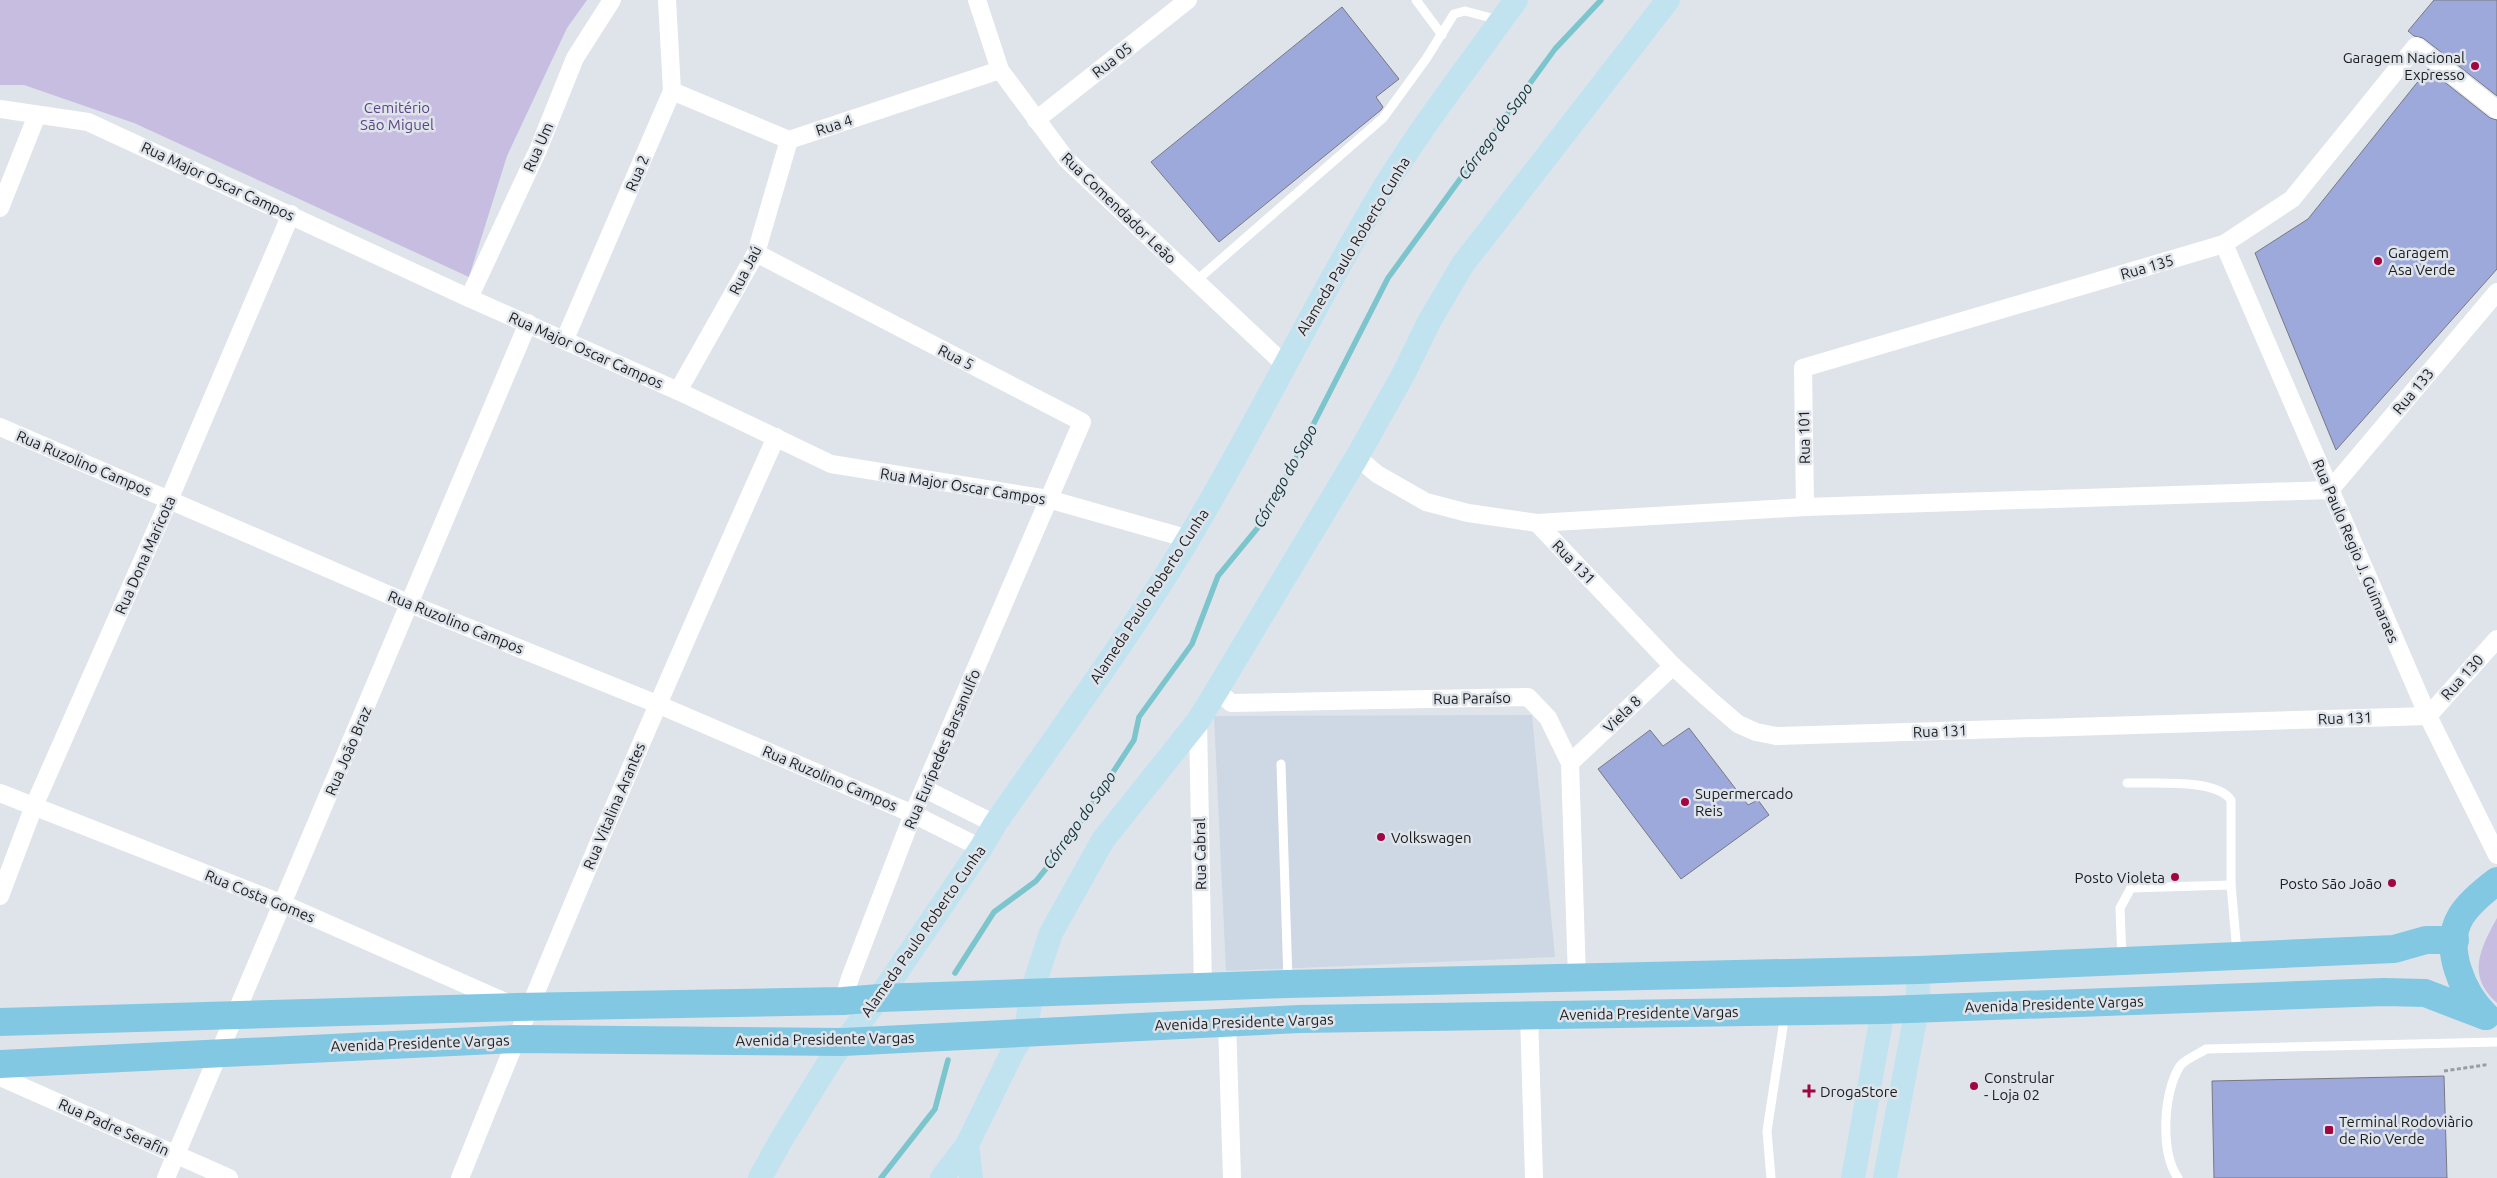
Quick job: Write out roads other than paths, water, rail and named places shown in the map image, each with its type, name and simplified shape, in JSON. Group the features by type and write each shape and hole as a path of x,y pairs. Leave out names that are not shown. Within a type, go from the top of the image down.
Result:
{"main road":[{"path":"2491,1019 2467,994 2456,968 2454,940 2460,917 2497,881"},
{"path":"0,1022 523,1007 843,1001 879,998 1288,984 1919,970 2394,949 2426,940 2454,940"},
{"name":"Avenida Presidente Vargas","path":"0,1064 516,1039 843,1042 1228,1022 1529,1014 1884,1010 2384,992 2425,993 2491,1019"}],"street":[{"name":"Rua Um","path":"469,298 538,150 575,58 612,0"},
{"name":"Rua 2","path":"565,339 672,91 667,0"},
{"name":"Rua Comendador Leão","path":"977,0 1000,70 1066,159 1284,364"},
{"name":"Rua 05","path":"1036,120 1188,0"},
{"name":"Alameda Paulo Roberto Cunha","path":"760,1178 781,1140 843,1042 879,998 981,848 994,824 1104,668 1189,539 1284,364 1378,198 1516,0"},
{"path":"942,1178 968,1145 1014,1049 1026,1032 1031,994 1051,933 1103,840 1198,721 1357,458 1404,373 1430,320 1463,264 1668,0"},
{"name":"Rua 135","path":"1802,368 2224,244 2292,199 2416,46 2497,110"},
{"name":"Rua 4","path":"789,140 1000,70"},
{"path":"672,91 789,140"},
{"name":"Rua Major Oscar Campos","path":"0,109 88,122 291,214 469,298 565,339 678,391 831,464 1048,500 1189,539"},
{"path":"0,208 37,115"},
{"name":"Rua Jaú","path":"678,391 756,253 789,140"},
{"name":"Rua Dona Maricota","path":"0,896 34,806 169,500 291,214"},
{"name":"Rua Paulo Regio J. Guimaraes","path":"2224,244 2428,716 2497,855"},
{"name":"Rua 5","path":"756,253 1082,422 1048,500"},
{"name":"Rua 133","path":"2330,490 2497,292"},
{"name":"Rua João Braz","path":"166,1178 222,1052 528,323"},
{"name":"Rua 101","path":"1802,368 1805,507"},
{"name":"Rua Ruzolino Campos","path":"0,427 410,604 657,704 914,814 981,848"},
{"name":"Rua Vitalina Arantes","path":"460,1178 516,1039 523,1007 776,437"},
{"name":"Rua 131","path":"1357,458 1378,474 1426,502 1468,513 1537,523 1805,507 2330,490"},
{"name":"Rua Eurípedes Barsanulfo","path":"843,1001 850,978 914,814 1048,500"},
{"name":"Rua 131","path":"1537,523 1673,666 1738,724 1756,732 1776,736 2428,716"},
{"name":"Rua 130","path":"2428,716 2497,639"},
{"name":"Viela 8","path":"1570,763 1673,666"},
{"name":"Rua Paraíso","path":"1217,690 1232,703 1528,697 1548,718 1570,763 1577,978"},
{"name":"Rua Cabral","path":"1198,721 1203,988"},
{"path":"925,789 994,824"},
{"name":"Rua Costa Gomes","path":"0,793 283,904 523,1007"},
{"path":"1885,1178 1917,1009 1919,970"},
{"path":"1853,1178 1884,1010"},
{"path":"1529,1014 1534,1178"},
{"path":"1228,1022 1232,1178"},
{"name":"Rua Padre Serafin","path":"0,1077 229,1178"},
{"path":"968,1145 971,1178"}],"lane":[{"path":"1416,0 1442,35"},
{"path":"1196,282 1383,118 1442,35 1454,14 1464,11 1501,21"},
{"path":"1281,764 1288,984"},
{"path":"2128,783 2207,786 2226,793 2231,800 2231,885 2238,955"},
{"path":"2122,960 2120,908 2131,888 2231,885"},
{"path":"1771,1178 1767,1131 1786,1011"},
{"path":"2178,1178 2166,1141 2166,1112 2171,1087 2181,1065 2206,1050 2497,1042"}],"waterway":[{"name":"Córrego do Sapo","path":"955,973 994,912 1036,881 1066,844 1134,740 1139,717 1192,644 1218,576 1265,519 1388,278 1555,49 1601,0"},
{"name":"Córrego do Sapo","path":"881,1178 935,1109 948,1060"}],"place":[{"name":"Garagem Nacional Expresso","path":"2475,66"},
{"name":"Garagem Asa Verde","path":"2378,261"},
{"name":"Supermercado Reis","path":"1685,802"},
{"name":"Volkswagen","path":"1381,837"},
{"name":"Posto Violeta","path":"2175,877"},
{"name":"Posto São João","path":"2392,883"},
{"name":"Constrular - Loja 02","path":"1974,1086"},
{"name":"DrogaStore","path":"1809,1091"},
{"name":"Terminal Rodoviàrio de Rio Verde","path":"2329,1130"}],"park label":[{"name":"Cemitério São Miguel","path":"397,116"}]}
